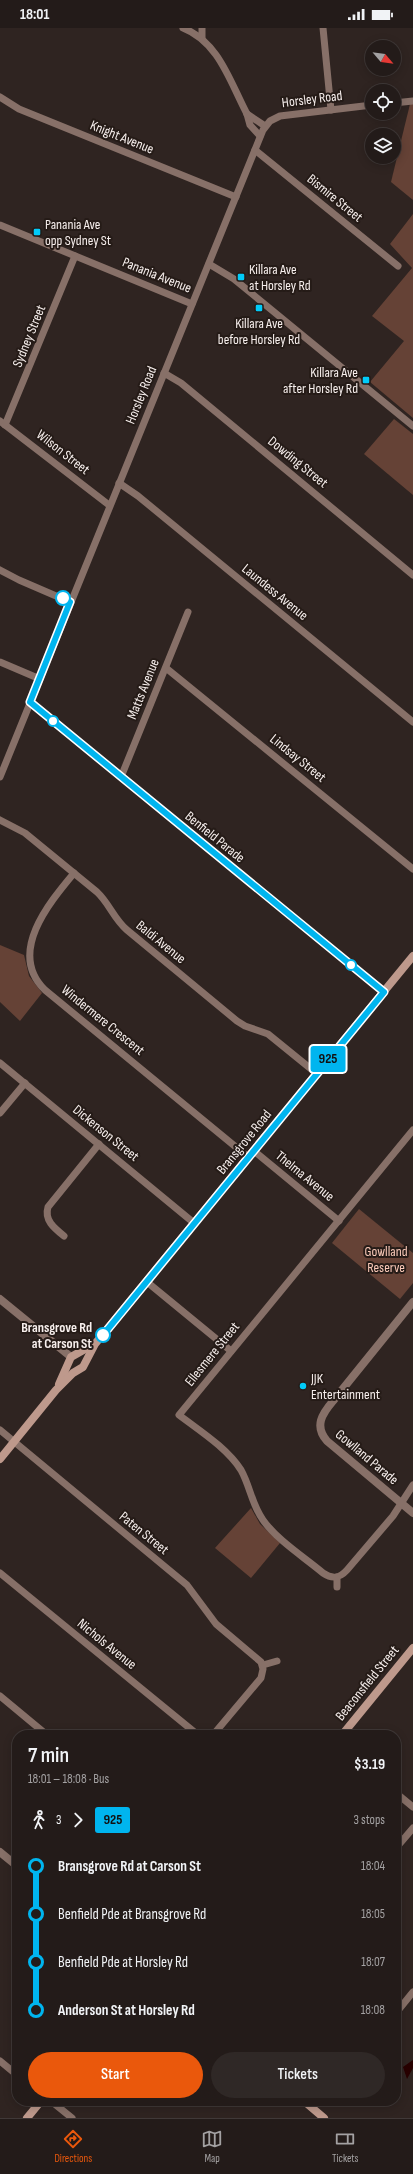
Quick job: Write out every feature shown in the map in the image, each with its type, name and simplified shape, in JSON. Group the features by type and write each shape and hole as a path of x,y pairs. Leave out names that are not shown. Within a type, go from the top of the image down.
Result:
{"main road":[{"name":"Bransgrove Road","path":"0,1459 56,1390 81,1367 95,1344 413,956"},
{"name":"Bransgrove Road","path":"56,1390 73,1357 95,1344"},
{"path":"73,1357 84,1359 81,1367 71,1367 73,1357"},
{"name":"Beaconsfield Street","path":"346,1730 413,1648"},
{"path":"27,2118 37,2106"},
{"path":"310,2106 324,2118"}],"street":[{"path":"183,28 202,38 216,54 247,114 250,125 260,136"},
{"path":"202,28 202,38"},
{"path":"323,28 330,110"},
{"name":"Knight Avenue","path":"0,97 19,109 236,197"},
{"path":"401,102 413,101"},
{"name":"Horsley Road","path":"1,772 265,126 276,117 365,107"},
{"path":"247,114 265,126"},
{"name":"Bismire Street","path":"255,150 398,266"},
{"name":"Panania Avenue","path":"0,225 192,304"},
{"name":"Sydney Street","path":"3,423 75,256"},
{"path":"209,264 225,272 413,426"},
{"name":"Dowding Street","path":"164,373 181,383 413,574"},
{"name":"Wilson Street","path":"3,423 110,505"},
{"name":"Laundess Avenue","path":"119,483 144,501 413,722"},
{"path":"0,570 18,580 70,602"},
{"name":"Matts Avenue","path":"121,777 188,612"},
{"path":"0,662 40,679"},
{"name":"Lindsay Street","path":"166,668 413,869"},
{"name":"Benfield Parade","path":"30,702 384,992"},
{"name":"Baldi Avenue","path":"0,820 21,830 74,873 102,897 118,922 241,1024 268,1034 316,1073"},
{"name":"Windermere Crescent","path":"74,873 46,908 32,942 29,958 36,979 45,990 248,1157"},
{"name":"Dickenson Street","path":"0,1063 194,1223"},
{"path":"0,1113 24,1083"},
{"name":"Ellesmere Street","path":"337,1577 323,1573 268,1527 258,1512 245,1478 237,1465 226,1453 180,1415 413,1130"},
{"path":"64,1236 49,1221 47,1211 48,1207 98,1144"},
{"name":"Thelma Avenue","path":"254,1151 339,1220"},
{"path":"147,1282 231,1351"},
{"path":"0,1299 73,1357"},
{"name":"Gowlland Parade","path":"413,1302 322,1415 320,1423 322,1433 327,1441 413,1513"},
{"name":"Paten Street","path":"0,1430 187,1586 216,1624 258,1658 263,1665"},
{"path":"337,1587 337,1577 347,1570 392,1516 413,1485"},
{"name":"Nichols Avenue","path":"0,1573 192,1730"},
{"path":"217,1730 261,1678 263,1665 277,1661"},
{"path":"0,1696 41,1730"},
{"path":"401,1797 413,1807"},
{"path":"401,1842 413,1828"},
{"path":"0,1852 12,1862"},
{"path":"401,2007 413,1992"},
{"path":"0,2061 12,2071"},
{"path":"57,2106 72,2118"}],"green space":[{"path":"410,104 413,104 413,200 391,182 395,164 401,164 401,141"},
{"path":"413,214 413,418 370,382 404,341 372,316 412,268 390,244"},
{"path":"394,419 413,434 413,495 364,454"},
{"path":"0,945 24,955 29,976 42,993 20,1021 0,1002"},
{"name":"Gowlland Reserve","path":"359,1209 413,1253 413,1283 400,1299 332,1243"},
{"path":"251,1508 260,1524 280,1543 251,1578 215,1548"}],"shaded area":[{"path":"413,2060 413,2068 407,2079 403,2067"}],"bus line":[{"name":"925","path":"63,598 70,602 30,702 384,992 316,1073 103,1335"}],"place":[{"name":"Panania Ave opp Sydney St","path":"37,232"},
{"name":"Killara Ave at Horsley Rd","path":"241,277"},
{"name":"Killara Ave before Horsley Rd","path":"259,308"},
{"name":"Killara Ave after Horsley Rd","path":"366,380"},
{"name":"Bransgrove Rd at Carson St","path":"103,1335"},
{"name":"JJK Entertainment","path":"303,1386"}]}
